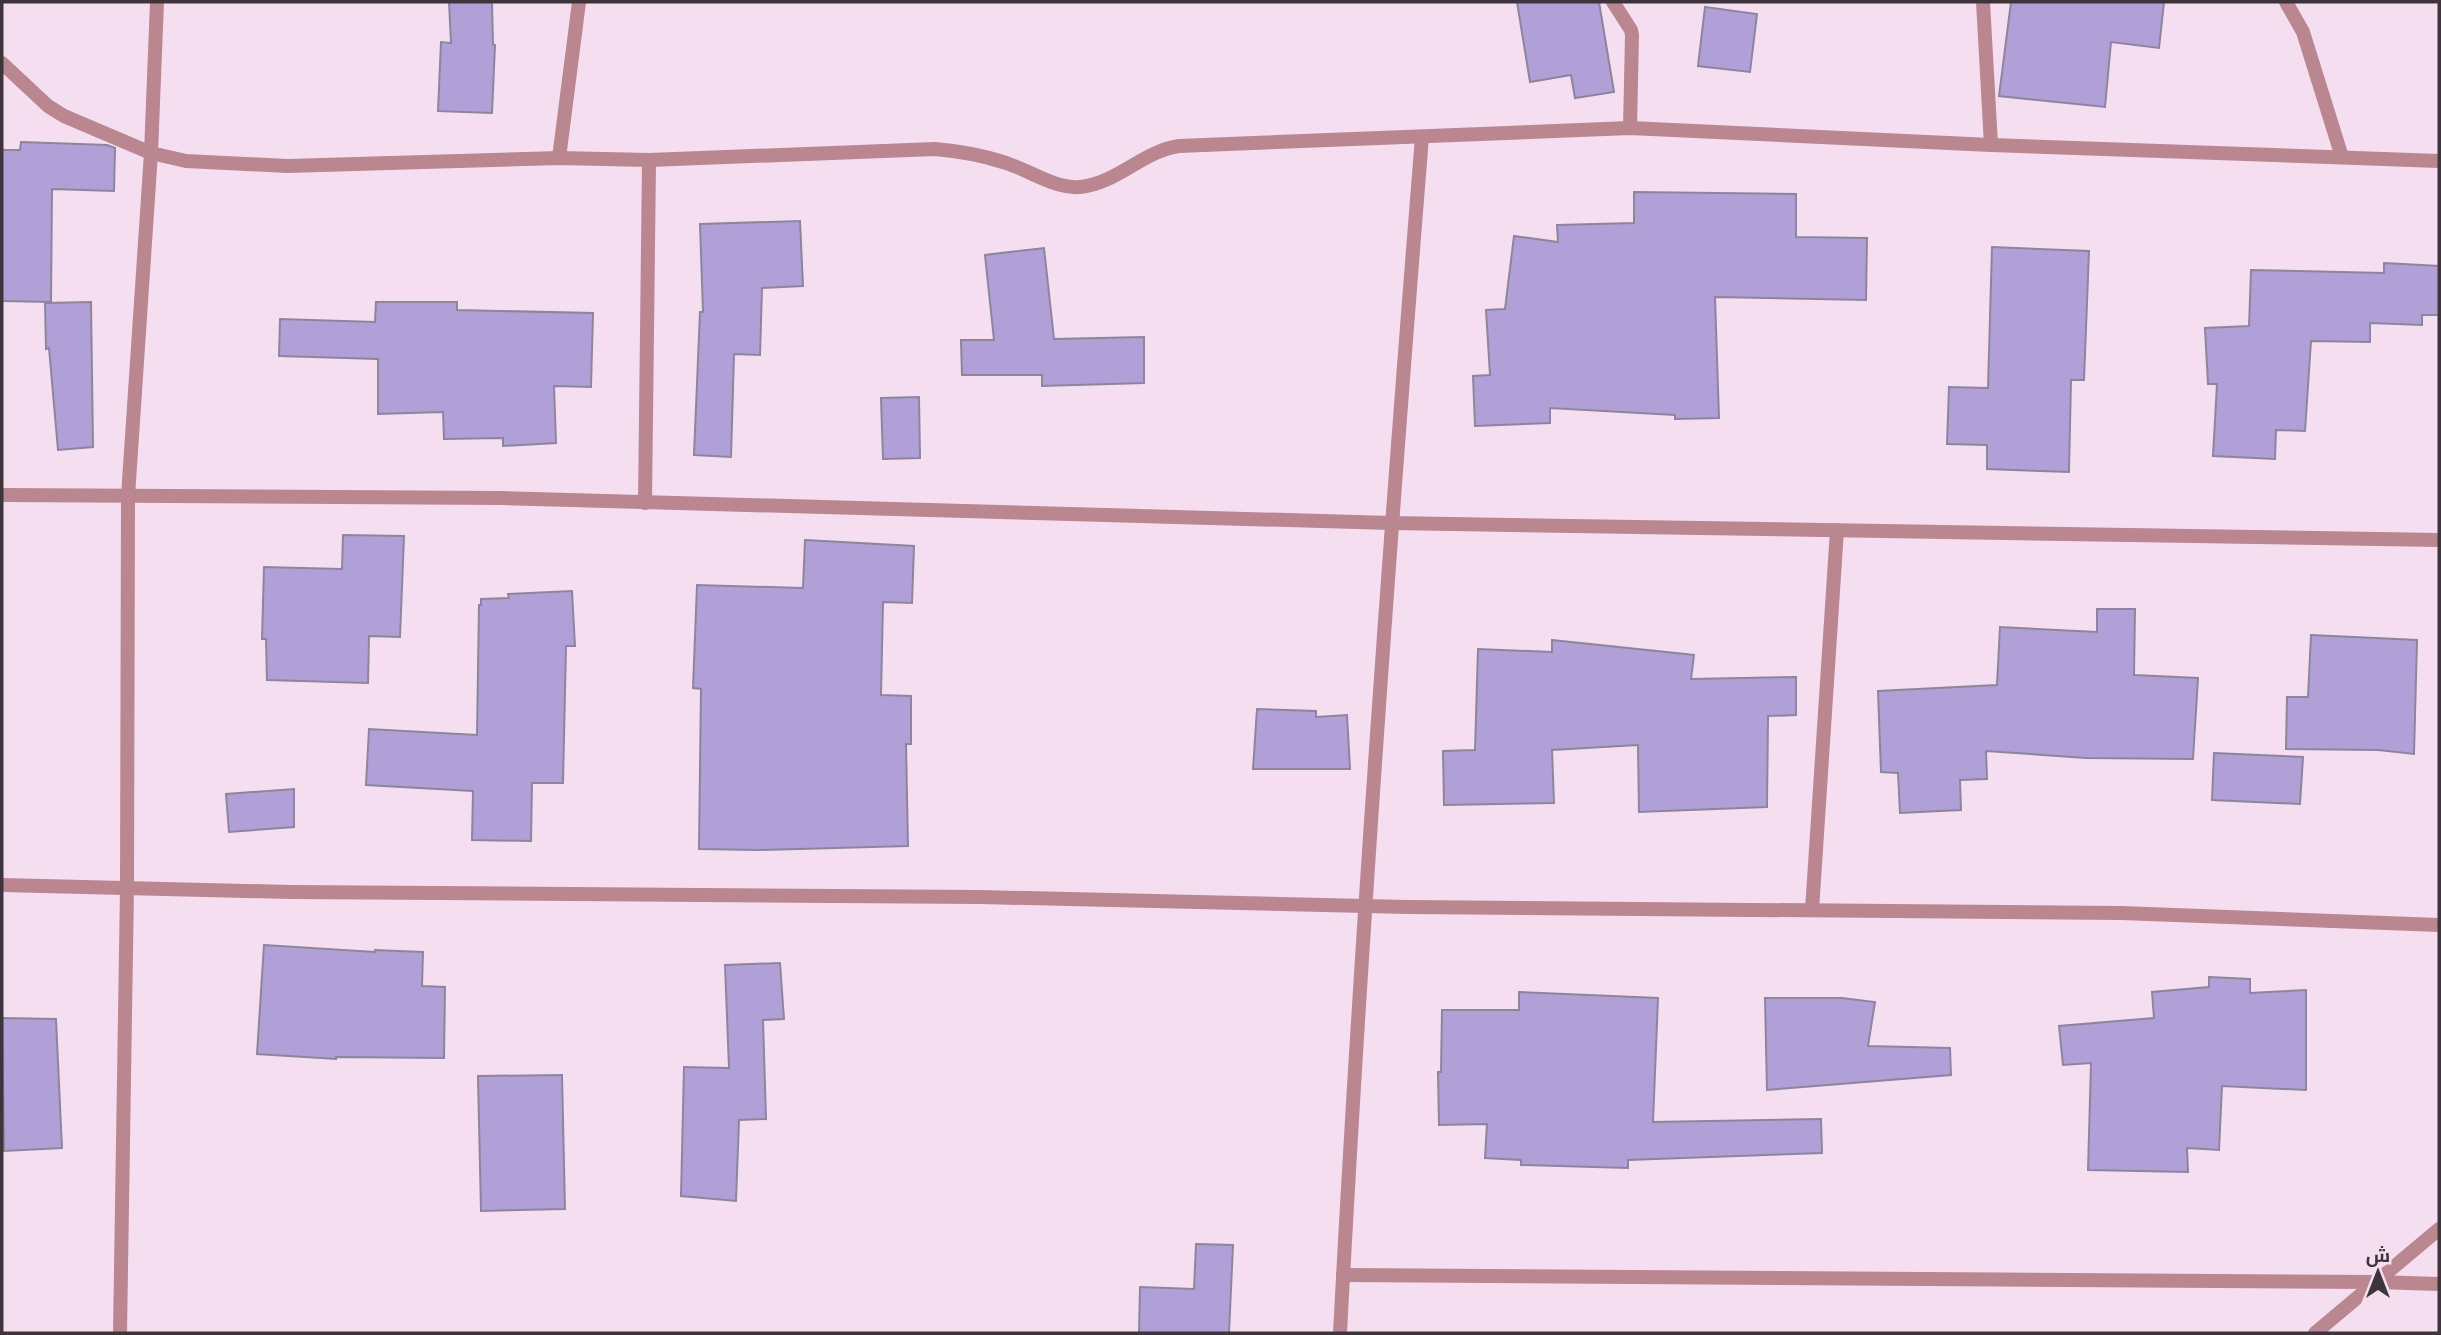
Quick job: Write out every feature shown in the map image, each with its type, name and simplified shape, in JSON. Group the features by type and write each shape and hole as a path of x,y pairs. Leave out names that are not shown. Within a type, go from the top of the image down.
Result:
{"street":[{"path":"120,1333 127,888 128,496 151,153 157,2"},
{"path":"559,158 579,2"},
{"path":"1613,2 1631,30 1633,44 1630,128"},
{"path":"1983,2 1991,145"},
{"path":"2286,2 2303,32 2342,157"},
{"path":"2,63 48,106 64,116 151,153 186,161 287,166 559,158 649,160 935,149 961,151 1005,162 1065,186 1078,187 1093,185 1166,148 1630,128 1991,145 2439,161"},
{"path":"1340,1333 1364,905 1422,137"},
{"path":"645,503 649,160"},
{"path":"2,495 501,498 1391,523 2439,540"},
{"path":"1812,910 1837,530"},
{"path":"2,885 291,892 980,897 1364,905 2121,913 2439,925"},
{"path":"2315,1333 2439,1230"},
{"path":"1343,1275 2439,1284"}],"building":[{"path":"449,2 492,2 495,45 492,113 438,111 441,42 451,43"},
{"path":"1517,2 1599,2 1614,92 1575,98 1571,75 1530,82"},
{"path":"2011,2 2164,2 2159,48 2111,42 2105,107 1999,96"},
{"path":"1705,7 1757,14 1750,72 1698,66"},
{"path":"21,142 107,145 115,148 114,191 52,189 51,302 2,301 2,150 20,150"},
{"path":"1634,192 1796,194 1796,237 1867,238 1866,300 1715,297 1719,418 1675,419 1675,415 1550,408 1550,423 1475,426 1473,376 1490,375 1486,310 1505,309 1514,236 1558,242 1557,225 1634,223"},
{"path":"800,221 803,286 762,288 760,355 734,354 731,457 694,455 700,312 703,312 700,224"},
{"path":"1992,247 2089,251 2084,380 2071,380 2069,472 1987,469 1987,445 1947,444 1949,387 1988,388"},
{"path":"1044,248 1054,339 1144,337 1144,383 1042,386 1042,375 962,375 961,340 994,340 985,255"},
{"path":"2384,263 2439,266 2439,315 2422,315 2422,325 2370,323 2370,342 2311,341 2305,431 2276,430 2275,459 2213,456 2217,384 2208,384 2205,328 2249,326 2251,270 2384,273"},
{"path":"91,302 93,447 58,450 49,348 46,349 45,303"},
{"path":"376,302 457,302 457,310 593,313 591,387 554,386 556,443 503,446 503,438 444,439 443,412 378,414 378,359 279,356 280,319 375,322"},
{"path":"919,397 920,458 883,459 881,398"},
{"path":"343,535 404,536 400,637 369,636 368,683 267,680 266,639 262,639 264,567 342,569"},
{"path":"805,540 914,546 912,603 883,602 881,695 911,696 911,744 906,744 908,846 699,849 701,689 693,688 697,585 803,588"},
{"path":"572,591 575,646 566,646 563,783 532,783 531,841 472,840 473,791 366,785 369,729 477,735 481,599 509,598 508,594"},
{"path":"2097,609 2135,609 2134,675 2198,678 2193,759 2086,758 1986,751 1987,779 1960,780 1961,810 1900,813 1898,773 1881,772 1878,691 1997,685 2000,627 2097,632"},
{"path":"2311,635 2417,640 2414,754 2378,750 2286,749 2287,697 2308,697"},
{"path":"1552,640 1694,655 1691,679 1796,677 1796,715 1768,716 1767,807 1639,812 1638,745 1552,750 1554,803 1444,805 1443,751 1475,750 1478,649 1552,652"},
{"path":"1257,709 1316,711 1316,717 1347,715 1350,769 1253,769"},
{"path":"2214,753 2303,757 2300,804 2212,800"},
{"path":"294,789 294,827 229,832 226,794"},
{"path":"264,945 375,952 423,952 422,986 445,987 444,1058 336,1059 257,1054"},
{"path":"780,963 784,1019 763,1020 766,1119 739,1120 736,1201 681,1196 684,1067 729,1068 725,965"},
{"path":"2209,977 2250,979 2250,993 2306,990 2306,1090 2222,1086 2219,1150 2187,1148 2188,1172 2088,1170 2091,1063 2063,1065 2059,1026 2154,1018 2152,992 2209,987"},
{"path":"1519,992 1658,998 1653,1122 1821,1119 1822,1153 1628,1160 1628,1168 1521,1165 1521,1160 1485,1158 1487,1124 1439,1125 1438,1072 1441,1072 1442,1010 1519,1010"},
{"path":"1765,998 1842,998 1875,1002 1868,1046 1950,1048 1951,1075 1767,1090"},
{"path":"2,1018 56,1019 62,1148 4,1151"},
{"path":"562,1075 565,1209 481,1211 478,1076"},
{"path":"1196,1244 1233,1245 1229,1333 1139,1333 1140,1287 1194,1289"}]}
